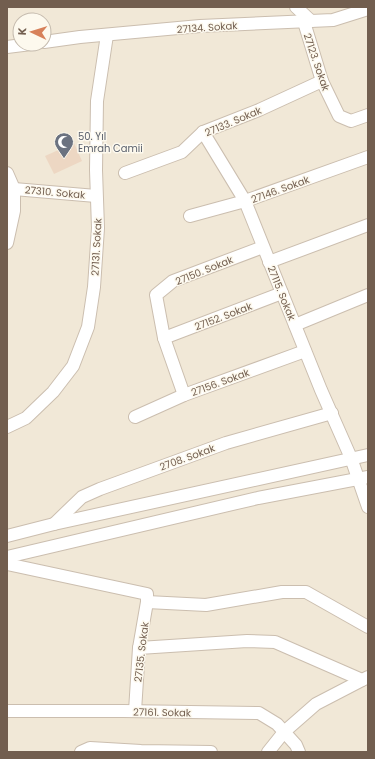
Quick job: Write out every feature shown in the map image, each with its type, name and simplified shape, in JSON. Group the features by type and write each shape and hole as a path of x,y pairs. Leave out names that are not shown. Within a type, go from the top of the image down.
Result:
{"street":[{"path":"296,7 307,22"},
{"name":"27134. Sokak","path":"52,41 200,26 333,20 368,9"},
{"name":"27123. Sokak","path":"307,22 322,81 339,116 351,121 368,115"},
{"name":"27131. Sokak","path":"7,427 26,418 53,392 73,366 88,327 94,288 98,228 96,196 97,101 107,35"},
{"name":"27133. Sokak","path":"125,173 182,152 203,132 259,110 322,81"},
{"name":"27115. Sokak","path":"203,132 245,201 305,351 351,458 363,478 368,507"},
{"name":"27146. Sokak","path":"190,216 245,201 368,157"},
{"path":"7,173 14,189 14,211 7,243"},
{"name":"27310. Sokak","path":"14,189 96,196"},
{"path":"269,262 368,225"},
{"name":"27150. Sokak","path":"184,396 164,338 156,295 173,281 263,247"},
{"name":"27152. Sokak","path":"164,338 282,293"},
{"path":"295,325 368,295"},
{"name":"27156. Sokak","path":"135,417 184,396 305,351"},
{"name":"2708. Sokak","path":"54,524 82,498 100,489 226,443 332,413"},
{"path":"7,536 54,524 368,455"},
{"path":"7,557 258,498 363,478"},
{"path":"7,564 147,598 206,605 282,592 306,592 368,627"},
{"name":"27135. Sokak","path":"135,711 139,648 147,598"},
{"path":"139,648 247,641 275,642 365,678"},
{"path":"268,752 284,732 316,704 365,678"},
{"name":"27161. Sokak","path":"7,711 259,712 277,724 296,745 299,752"},
{"path":"81,752 90,748 118,751 211,752"}],"shaded area":[{"path":"7,7 368,7 368,752 7,752"}],"building":[{"name":"50. Yıl Emrah Camii","path":"74,143 82,161 54,174 45,156"}],"place":[{"name":"50. Yıl Emrah Camii","path":"64,159"}]}
